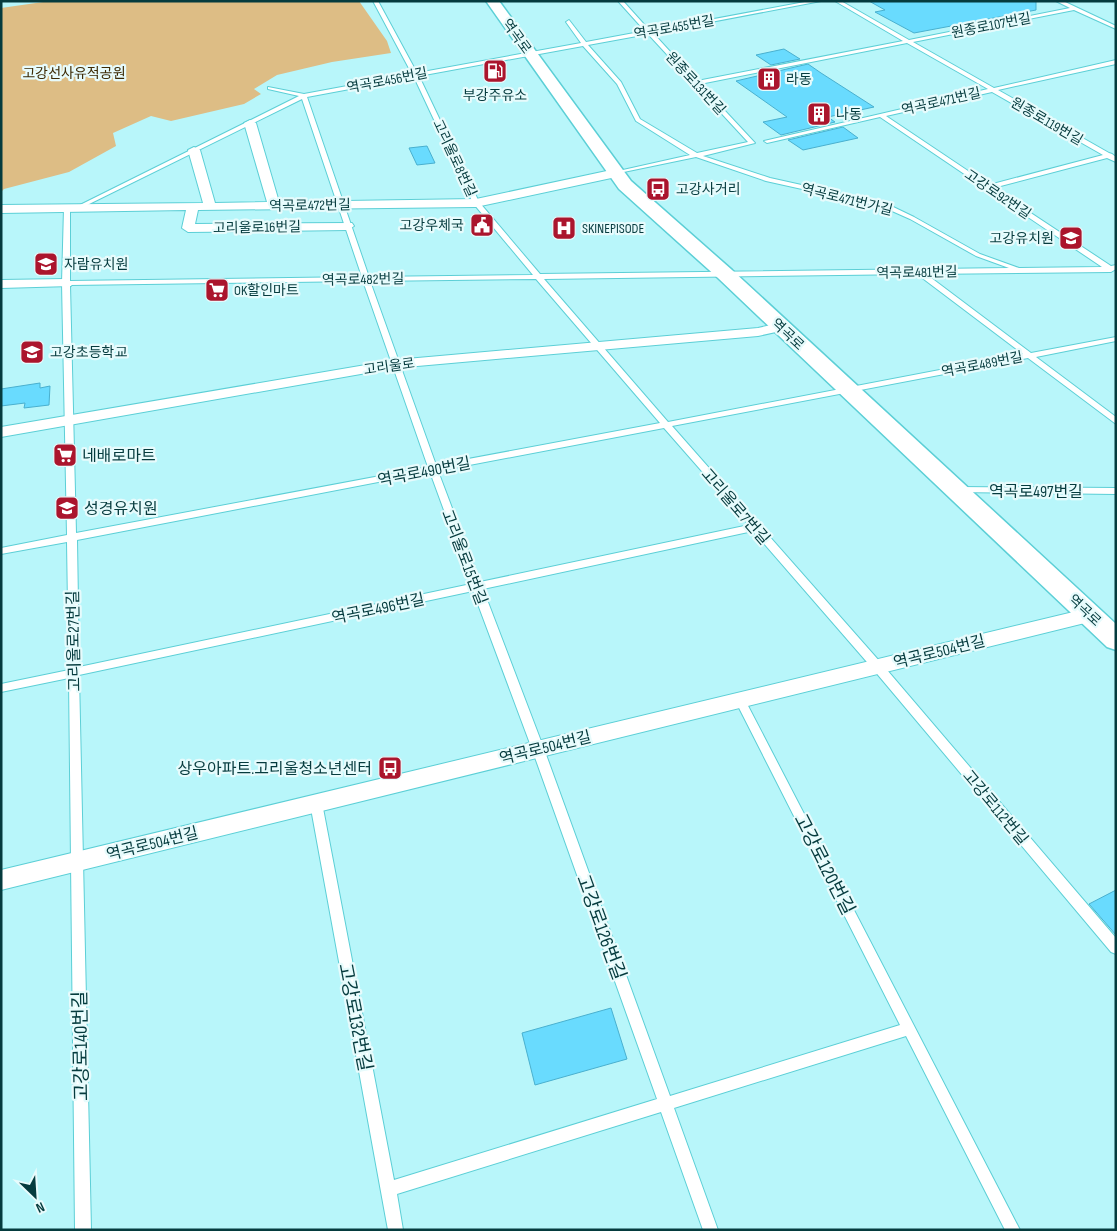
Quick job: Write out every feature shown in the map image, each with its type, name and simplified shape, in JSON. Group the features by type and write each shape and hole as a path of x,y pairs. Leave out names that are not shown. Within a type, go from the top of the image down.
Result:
{"street":[{"name":"역곡로","path":"492,1 625,185 725,274 1116,640"},
{"path":"250,123 274,206"},
{"path":"194,150 210,206"},
{"name":"역곡로472번길","path":"1,209 476,203 616,173"},
{"name":"고리울로16번길","path":"193,207 188,228 348,226"},
{"name":"역곡로482번길","path":"1,284 66,283"},
{"name":"고리울로","path":"1,432 396,364 758,332 780,326"},
{"name":"역곡로504번길","path":"1,880 1090,615"}],"lane":[{"name":"고리울로8번길","path":"375,1 415,74 476,203 596,345"},
{"name":"원종로131번길","path":"620,1 752,142 695,155"},
{"name":"역곡로455번길","path":"530,53 819,1"},
{"name":"원종로119번길","path":"837,1 1116,160"},
{"path":"1058,1 1116,28"},
{"name":"원종로107번길","path":"908,41 1074,9"},
{"path":"569,22 584,44 619,83 638,120 695,155"},
{"path":"695,83 908,41"},
{"name":"역곡로456번길","path":"72,208 304,96 530,53"},
{"name":"역곡로471번길","path":"767,141 1116,62"},
{"path":"270,88 304,96 396,364"},
{"name":"고강로92번길","path":"881,115 1114,270"},
{"path":"1108,156 1116,153"},
{"path":"616,173 695,155"},
{"name":"역곡로471번가길","path":"695,155 768,180 884,205 912,218 978,255 1020,270"},
{"name":"원종로119번길","path":"988,187 1108,156"},
{"name":"고리울로27번길","path":"72,208 66,283 77,862"},
{"name":"역곡로481번길","path":"725,274 1114,270"},
{"path":"919,272 1116,421"},
{"name":"역곡로482번길","path":"66,283 725,274"},
{"name":"역곡로489번길","path":"847,390 1116,339"},
{"name":"고리울로7번길","path":"596,345 876,666"},
{"name":"고리울로15번길","path":"396,364 433,470 538,749"},
{"name":"역곡로490번길","path":"1,551 433,470 664,423 847,390"},
{"name":"역곡로497번길","path":"956,490 1116,491"},
{"name":"역곡로496번길","path":"1,688 755,527"},
{"name":"고강로112번길","path":"876,666 1116,948"},
{"name":"고강로120번길","path":"740,700 1013,1230"},
{"name":"고강로126번길","path":"538,749 711,1230"},
{"name":"고강로132번길","path":"316,803 396,1230"},
{"name":"고강로140번길","path":"77,862 83,1230"},
{"path":"388,1189 909,1029"}],"green space":[{"name":"고강선사유적공원","path":"50,1 359,1 387,41 391,53 332,62 277,75 254,89 261,94 244,104 171,121 151,116 113,133 116,146 69,172 4,189 1,192 1,8"}],"building":[{"path":"869,1 1036,1 1036,10 914,33 875,12 885,10"},
{"path":"784,49 800,59 771,65 756,55"},
{"path":"808,64 874,107 828,117 835,122 781,135 763,122 787,117 736,81"},
{"path":"843,127 858,138 803,150 788,140"},
{"path":"427,146 435,163 417,165 409,148"},
{"path":"40,383 40,388 50,386 49,405 24,408 25,403 1,406 1,389"},
{"path":"1116,890 1116,935 1089,904"},
{"path":"611,1008 627,1059 535,1085 522,1033"}],"place":[{"name":"부강주유소","path":"495,71"},
{"name":"라동","path":"769,79"},
{"name":"나동","path":"819,114"},
{"name":"고강사거리","path":"658,189"},
{"name":"고강우체국","path":"482,225"},
{"name":"SKINEPISODE","path":"564,228"},
{"name":"고강유치원","path":"1071,238"},
{"name":"자람유치원","path":"46,264"},
{"name":"OK할인마트","path":"217,290"},
{"name":"고강초등학교","path":"32,352"},
{"name":"네배로마트","path":"65,455"},
{"name":"성경유치원","path":"67,508"},
{"name":"상우아파트.고리울청소년센터","path":"390,768"}]}
